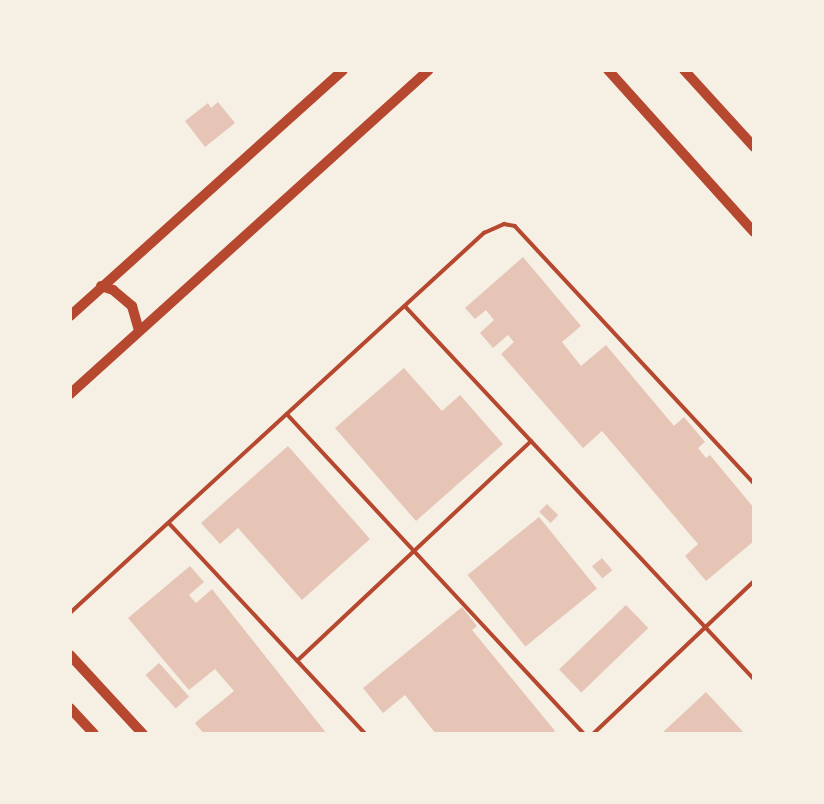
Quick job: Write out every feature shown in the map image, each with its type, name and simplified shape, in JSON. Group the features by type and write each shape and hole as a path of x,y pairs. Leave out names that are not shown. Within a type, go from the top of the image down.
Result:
{"street":[{"path":"70,316 343,70"},
{"path":"70,394 428,70"},
{"path":"608,70 754,232"},
{"path":"684,70 754,147"},
{"path":"101,286 132,306 139,330"},
{"path":"70,656 143,734"},
{"path":"70,708 94,734"}],"lane":[{"path":"70,613 493,227 515,226 754,483"},
{"path":"405,306 754,679"},
{"path":"287,414 584,734"},
{"path":"297,660 531,441"},
{"path":"168,523 366,734"},
{"path":"593,734 754,581"}],"building":[{"path":"218,102 235,123 205,147 185,121 208,103 211,108"},
{"path":"523,257 581,326 562,342 581,366 606,345 674,426 684,417 705,442 698,448 706,458 710,455 754,508 754,541 706,581 685,556 698,544 602,431 583,448 501,354 514,342 508,335 493,348 480,333 494,320 486,310 475,319 465,308"},
{"path":"404,368 442,411 460,395 503,444 416,521 335,428"},
{"path":"288,446 370,539 302,600 238,528 220,544 201,523"},
{"path":"547,504 558,515 551,523 539,512"},
{"path":"539,517 597,588 525,646 468,575"},
{"path":"602,558 612,570 602,579 592,566"},
{"path":"190,566 204,582 189,595 196,603 212,589 327,734 204,734 195,723 234,691 215,669 189,690 128,618"},
{"path":"626,605 648,628 581,693 559,670"},
{"path":"462,607 477,626 472,630 555,731 551,734 436,734 405,695 383,713 363,688"},
{"path":"159,663 189,696 176,708 146,675"},
{"path":"706,692 745,734 661,734"}]}
